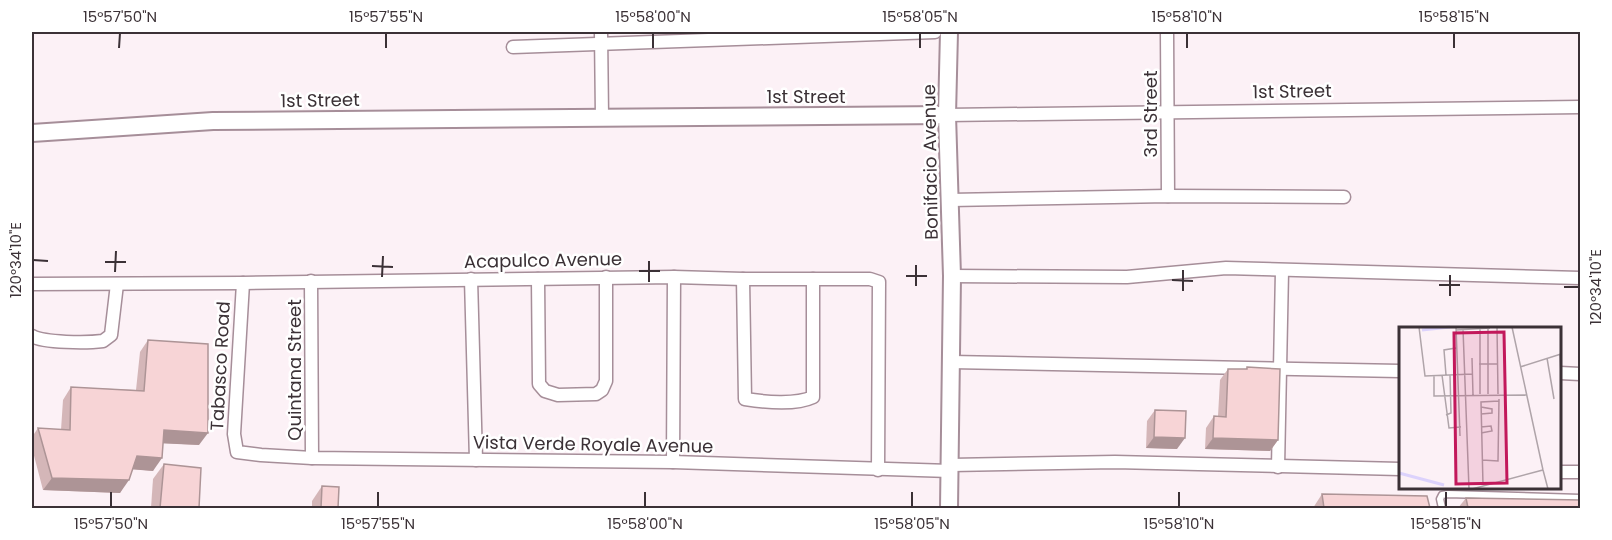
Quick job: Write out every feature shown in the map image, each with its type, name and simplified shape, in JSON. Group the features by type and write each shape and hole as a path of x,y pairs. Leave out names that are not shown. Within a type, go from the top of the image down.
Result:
{"street":[{"path":"513,47 601,37 935,32"},
{"name":"Bonifacio Avenue","path":"949,32 947,115 951,276 949,508"},
{"name":"3rd Street","path":"1167,32 1168,196"},
{"path":"601,37 602,117"},
{"name":"1st Street","path":"32,133 213,121 1581,107"},
{"path":"950,201 1168,196 1344,197"},
{"path":"951,276 1127,277 1226,268 1581,278"},
{"path":"1278,467 1282,271"},
{"path":"538,279 539,384 545,391 558,395 596,394 602,390 606,381 606,277"},
{"name":"Acapulco Avenue","path":"32,284 117,285 606,277 870,279 879,282 878,470"},
{"path":"673,462 674,277"},
{"path":"471,279 476,460"},
{"path":"743,279 745,399 791,401 805,401 813,397 813,279"},
{"name":"Quintana Street","path":"311,281 312,458"},
{"name":"Tabasco Road","path":"237,452 234,434 243,283"},
{"path":"32,336 38,339 103,341 111,335 117,285"},
{"path":"951,362 1399,371"},
{"path":"1561,373 1581,374"},
{"name":"Vista Verde Royale Avenue","path":"237,452 312,458 673,462 878,470 1114,462 1399,469"},
{"path":"1561,472 1581,472"}],"lane":[{"path":"1442,508 1440,499 1442,495 1448,494 1581,498"}],"building":[{"path":"148,340 208,344 208,433 164,430 162,458 137,456 129,480 52,478 38,428 70,430 71,387 144,391"},
{"path":"1247,367 1280,369 1278,440 1213,438 1214,416 1226,417 1228,369 1247,369"},
{"path":"1155,410 1186,411 1185,438 1154,437"},
{"path":"164,464 201,468 199,508 160,508"},
{"path":"322,486 339,487 338,508 321,508"},
{"path":"1322,494 1427,496 1430,508 1324,508"},
{"path":"1466,498 1581,500 1581,508 1468,508"}]}
